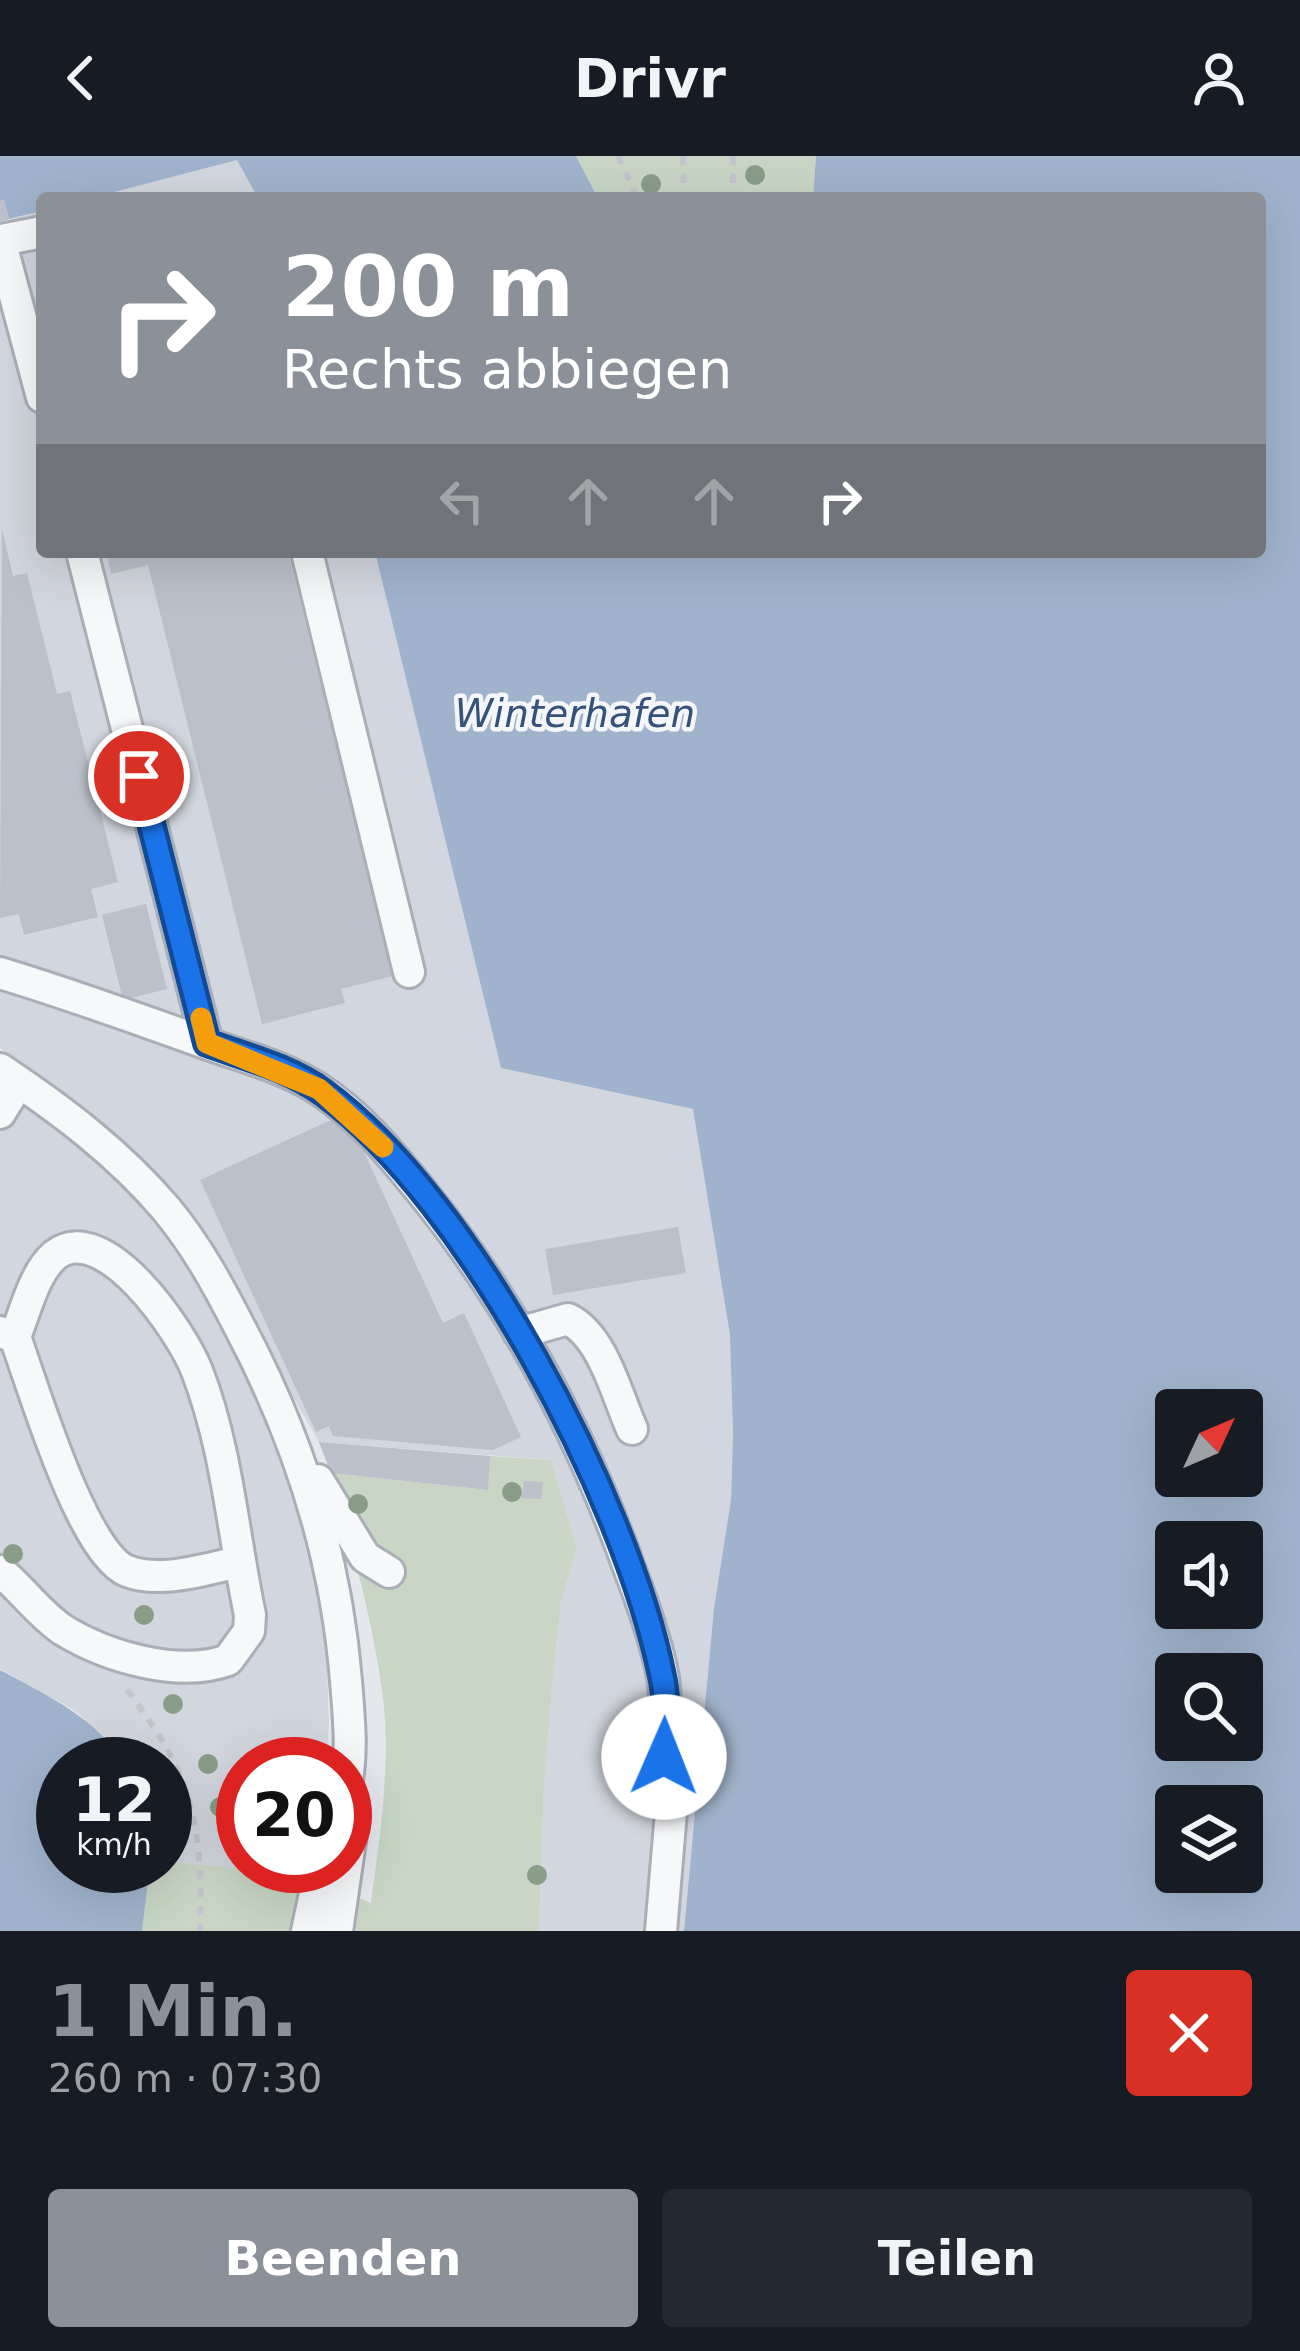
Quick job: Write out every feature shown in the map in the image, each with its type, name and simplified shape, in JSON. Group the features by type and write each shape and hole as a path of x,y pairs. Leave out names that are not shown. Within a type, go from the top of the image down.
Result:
{"street":[{"path":"36,233 1,240 36,374"},
{"path":"84,558 207,1043"},
{"path":"308,558 409,972"},
{"path":"0,973 207,1043 307,1083 368,1130 441,1215 519,1334 587,1463 614,1527 663,1678 664,1757 674,1776 661,1931"},
{"path":"0,1113 9,1076 112,1152 170,1214 212,1273 293,1438 329,1562 340,1624 348,1737"},
{"path":"0,1571 64,1630 114,1652 186,1669 228,1660 249,1631 250,1615 216,1434 196,1367 149,1296 117,1263 82,1245 51,1258 7,1335 82,1514 107,1557 124,1570 179,1574 239,1562"},
{"path":"519,1334 568,1319 579,1325 591,1338 632,1430"},
{"path":"293,1438 365,1557 389,1572"},
{"path":"307,1931 315,1893"},
{"path":"337,1931 343,1893"}],"path":[{"path":"618,156 634,192"},
{"path":"683,156 684,192"},
{"path":"733,156 733,192"},
{"path":"115,1675 158,1730 180,1770 194,1810 200,1931"}],"shaded area":[{"path":"237,159 255,192 113,192"},
{"path":"4,200 10,219 36,212 36,558 376,558 501,1068 693,1109 730,1335 733,1434 731,1500 714,1608 684,1931 539,1931 554,1665 561,1602 577,1548 551,1460 319,1442 192,1219 143,1162 73,1100 0,1048 0,201"},
{"path":"0,1089 88,1152 138,1197 176,1242 245,1365 287,1459 308,1542 326,1640 328,1737 216,1737 216,1866 192,1864 192,1737 105,1737 74,1710 0,1669"}],"green space":[{"path":"576,156 816,156 813,192 595,192"},
{"path":"490,1456 551,1460 577,1548 561,1602 554,1665 539,1931 142,1931 147,1893 192,1893 192,1864 216,1866 216,1893 347,1893 371,1903 384,1797 385,1716 367,1608 331,1473 487,1490"}],"water":[{"path":"0,156 576,156 595,192 255,192 237,160 114,192 36,192 36,212 9,219 4,200 0,201"},
{"name":"Winterhafen","path":"816,156 1300,156 1300,1931 684,1931 714,1608 731,1500 733,1434 730,1335 693,1109 501,1068 376,558 1266,558 1266,192 813,192"},
{"path":"0,1670 53,1699 104,1737 36,1737 36,1893 147,1893 142,1931 0,1931"}],"building":[{"path":"4,200 9,219 0,222 0,201"},
{"path":"2,529 13,576 27,573 57,694 70,691 118,882 91,889 98,917 24,935 19,914 0,918"},
{"path":"107,558 289,558 393,976 341,989 345,1003 262,1024 148,565 111,574"},
{"path":"146,904 167,989 123,1000 102,915"},
{"path":"346,1113 443,1323 464,1313 521,1437 493,1450 333,1436 329,1426 316,1432 200,1180"},
{"path":"678,1227 686,1273 553,1295 545,1249"},
{"path":"319,1442 490,1456 488,1490 331,1473"},
{"path":"524,1481 543,1482 541,1499 522,1498"}],"slow traffic":[{"path":"201,1018 207,1043 319,1089 383,1147"}],"route":[{"path":"139,776 207,1043 296,1076 368,1130 441,1215 530,1352 587,1463 639,1594 663,1678 664,1757"}]}
